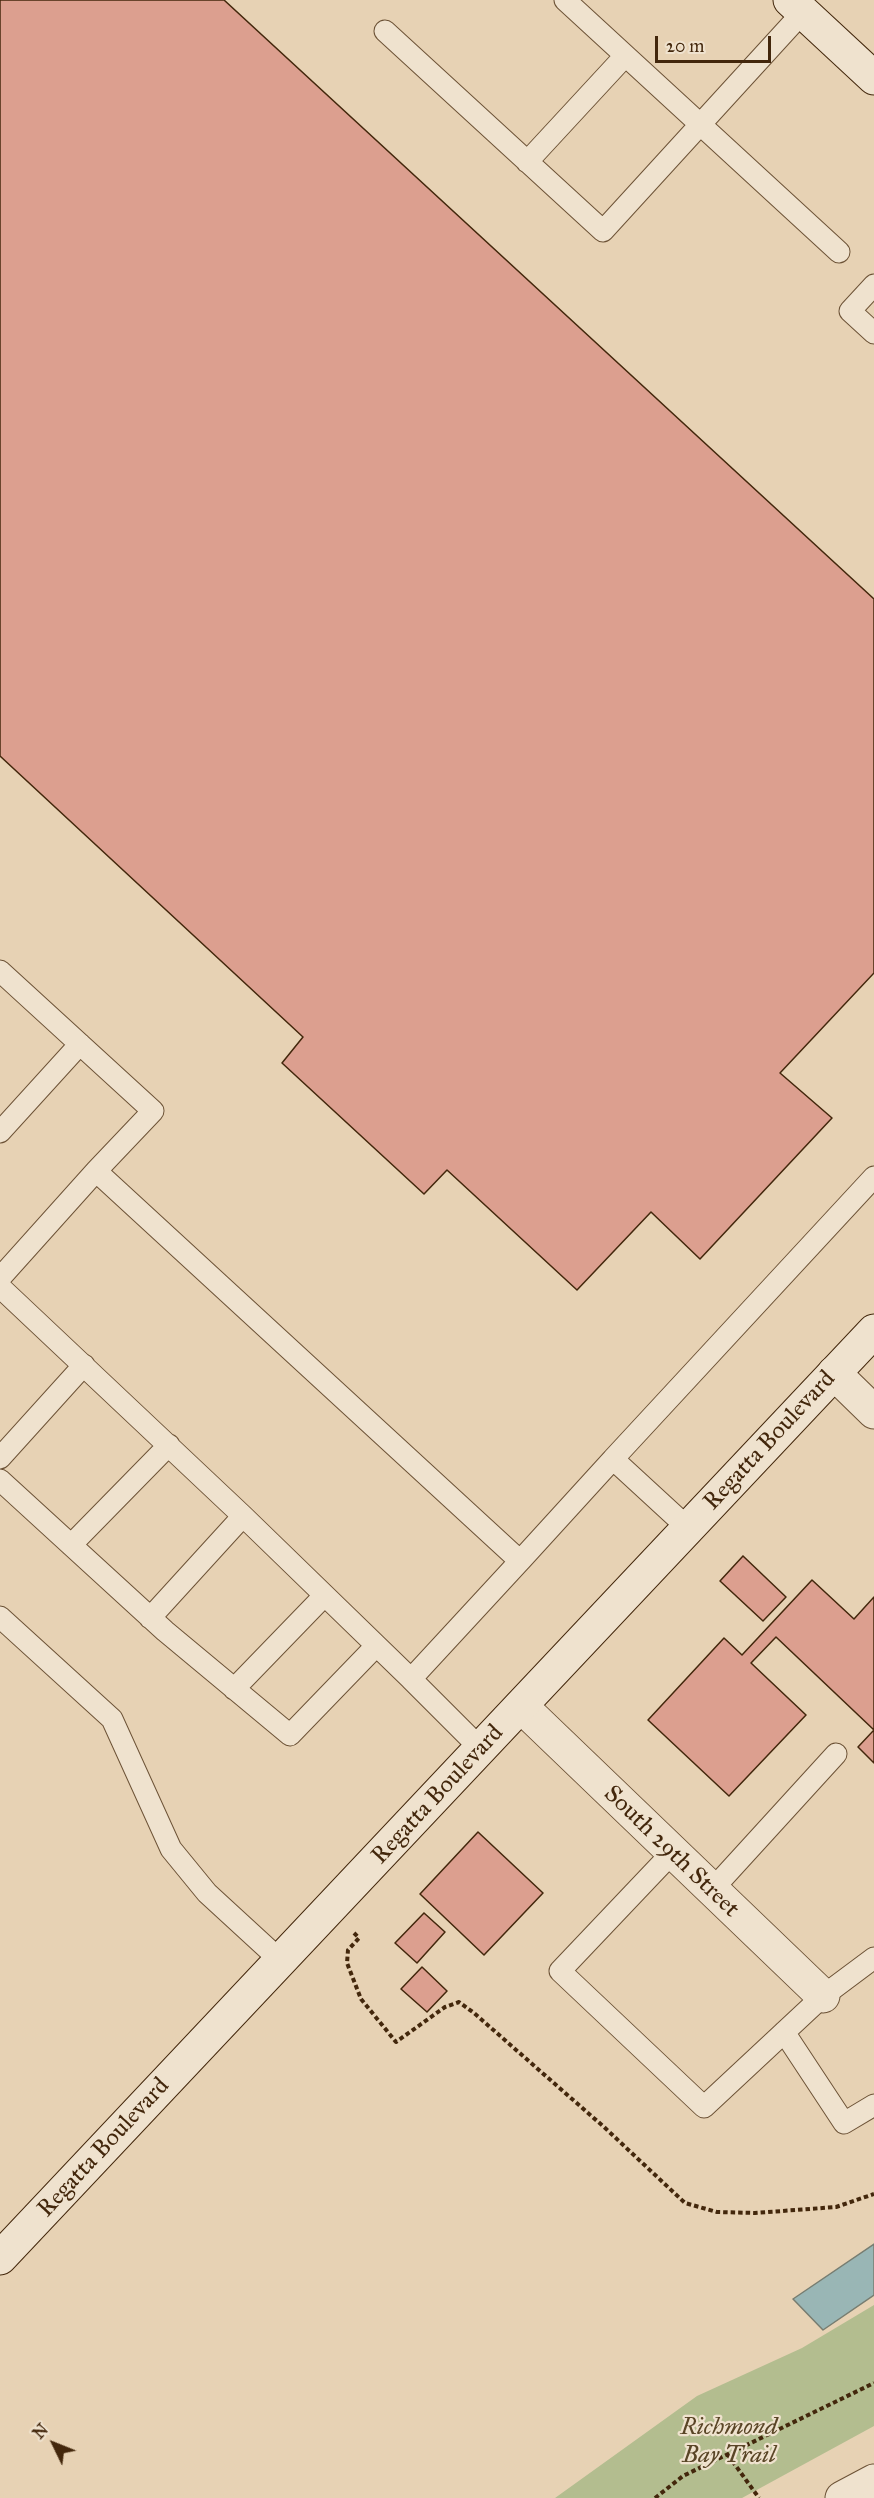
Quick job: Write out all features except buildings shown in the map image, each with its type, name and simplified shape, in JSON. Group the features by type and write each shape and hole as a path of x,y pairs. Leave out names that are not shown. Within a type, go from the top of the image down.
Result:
{"street":[{"path":"797,6 874,78"},
{"name":"Regatta Boulevard","path":"0,2258 874,1331"},
{"path":"834,1373 874,1412"},
{"name":"South 29th Street","path":"521,1706 822,1996"},
{"path":"842,2498 874,2481"}],"lane":[{"path":"565,0 839,252"},
{"path":"385,31 603,231 700,125 797,6"},
{"path":"527,162 625,56"},
{"path":"874,285 850,311 874,333"},
{"path":"0,972 153,1111 0,1278"},
{"path":"0,1131 80,1044"},
{"path":"96,1171 520,1561"},
{"path":"411,1679 874,1177"},
{"path":"0,1287 243,1516 481,1749"},
{"path":"0,1458 84,1365"},
{"path":"71,1545 169,1445"},
{"path":"613,1459 688,1528"},
{"path":"0,1480 150,1618 290,1735 375,1646"},
{"path":"150,1618 243,1516"},
{"path":"234,1689 324,1596"},
{"path":"0,1617 112,1719 171,1849 207,1893 281,1961"},
{"path":"711,1891 836,1754"},
{"path":"672,1853 560,1971 704,2107 822,1996 874,1958"},
{"path":"783,2032 844,2123 874,2105"}],"path":[{"path":"329,1910 359,1938 348,1950 347,1963 362,1999 396,2042 445,2007 459,2002 604,2127 685,2203 717,2212 755,2213 836,2207 874,2194"},
{"path":"655,2498 683,2476 874,2383"},
{"path":"728,2455 759,2498"}],"green space":[{"name":"Richmond Bay Trail","path":"874,2305 874,2426 742,2498 555,2498 697,2396 802,2348"}],"water":[{"path":"874,2244 874,2295 823,2330 793,2299"}]}
